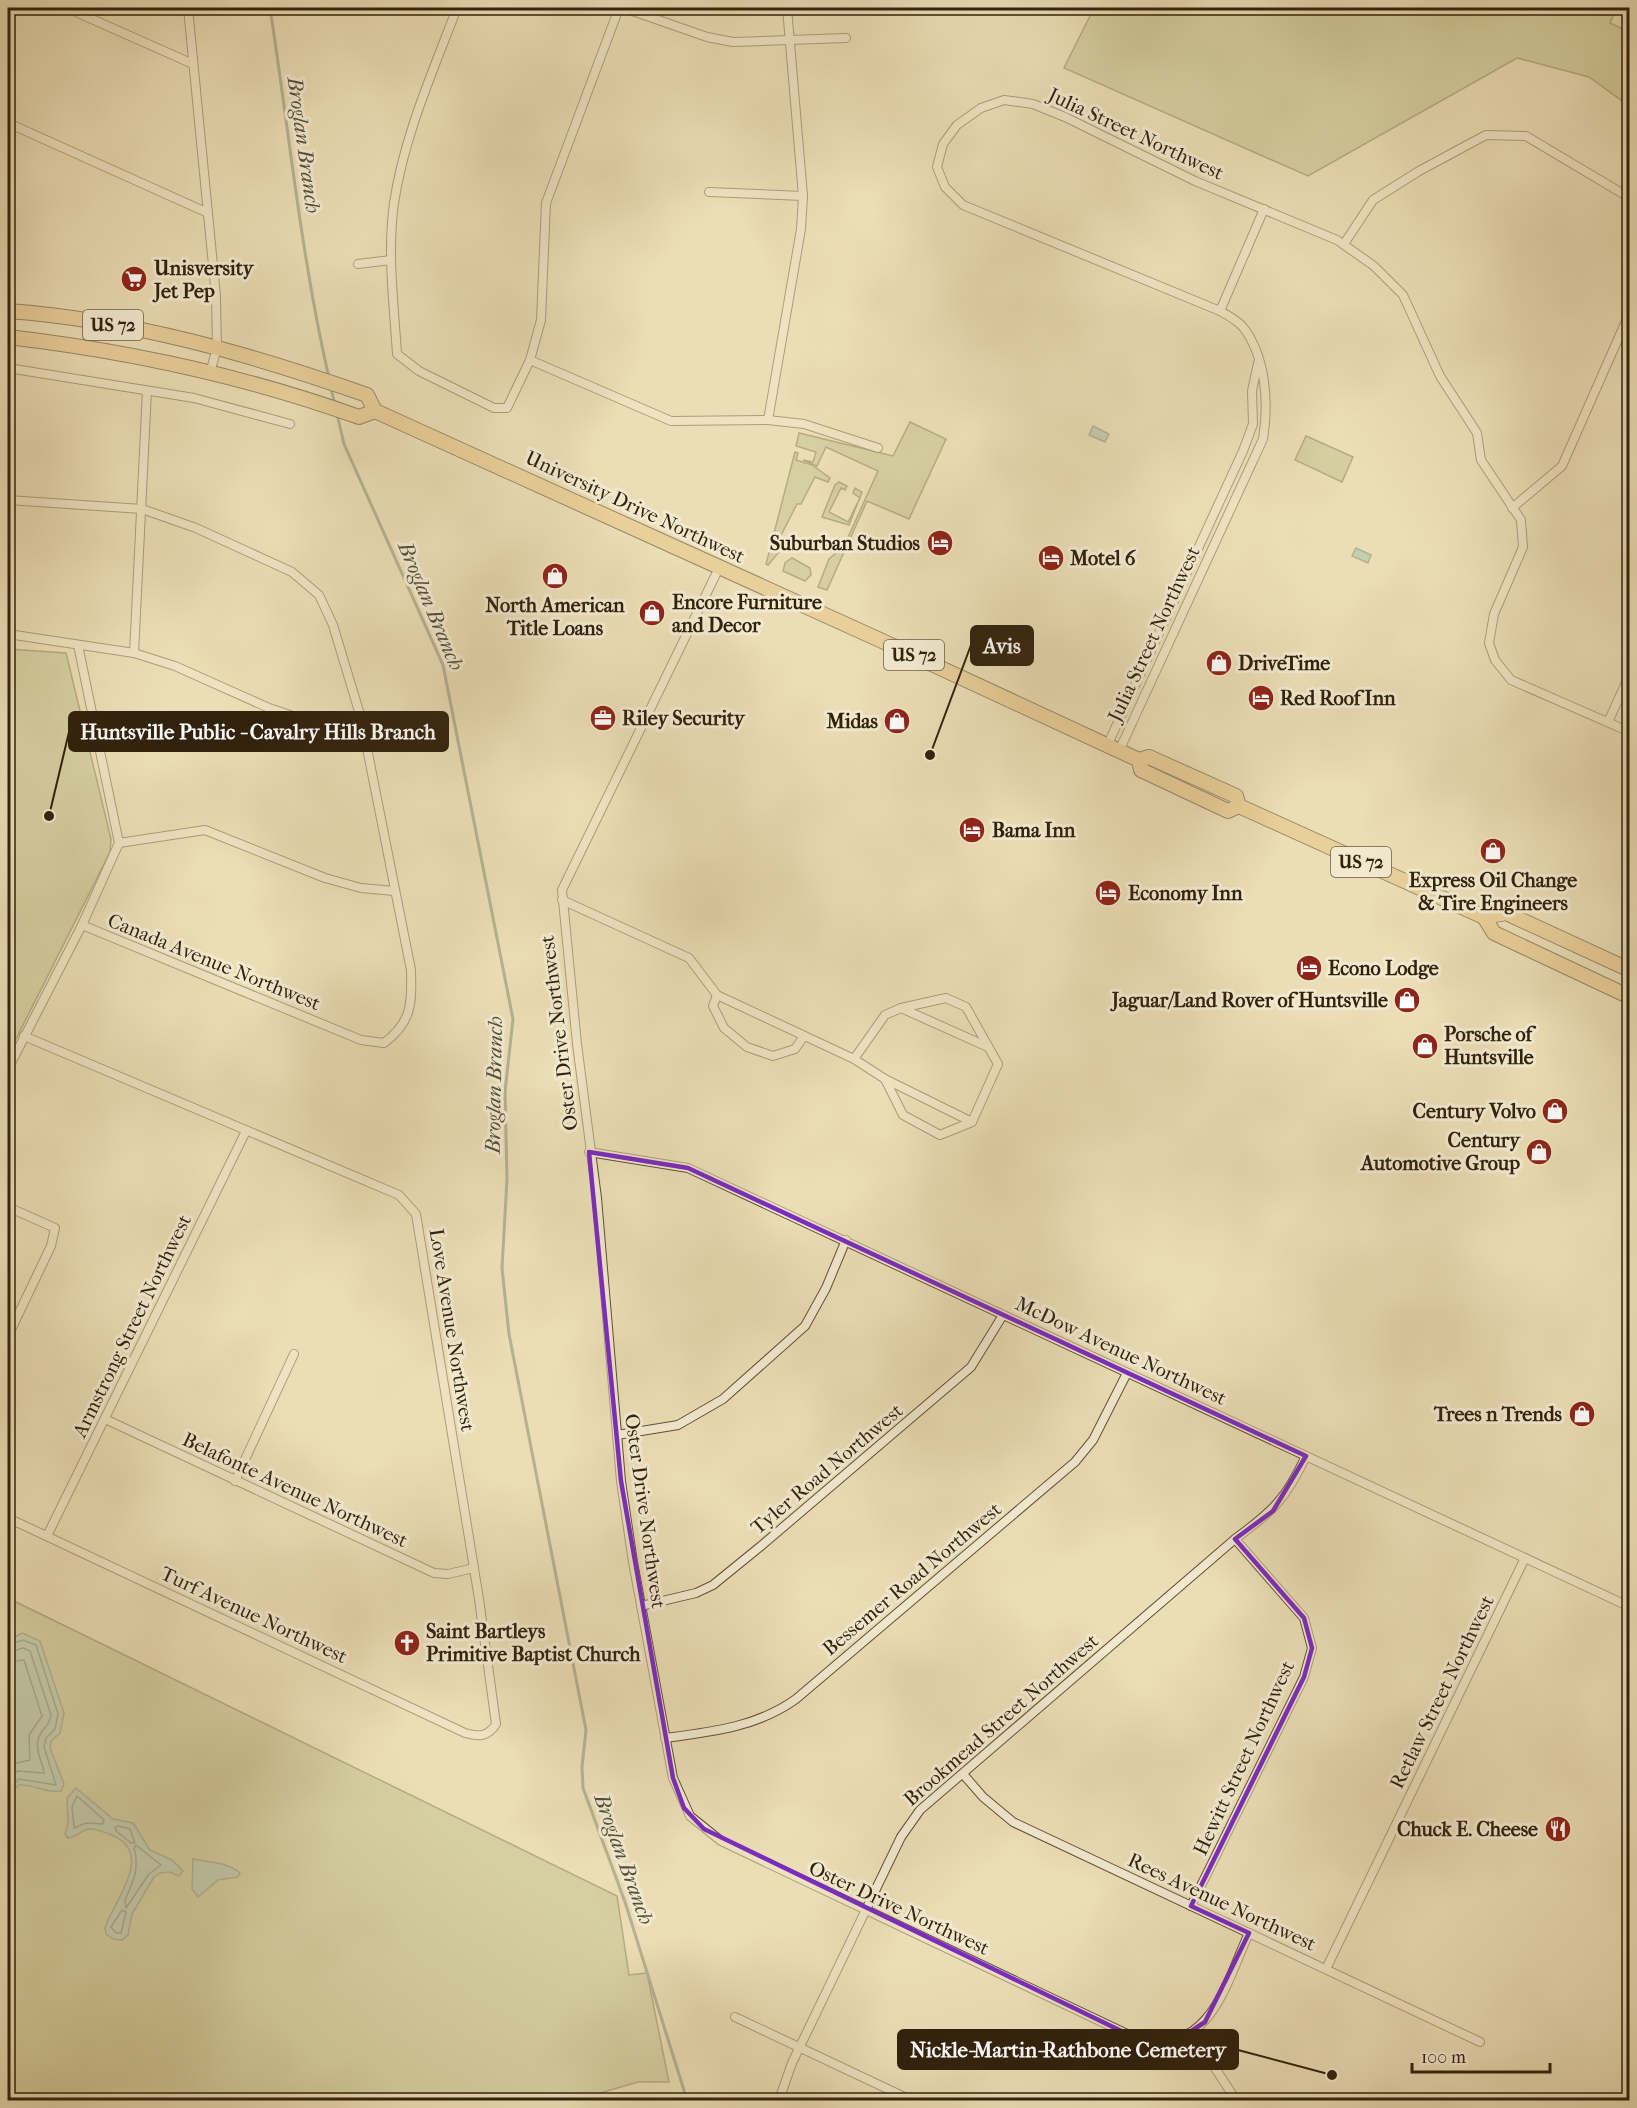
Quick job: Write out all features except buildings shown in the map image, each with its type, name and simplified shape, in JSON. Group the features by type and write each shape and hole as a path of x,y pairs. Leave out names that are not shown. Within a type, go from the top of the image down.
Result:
{"highway":[{"name":"University Drive Northwest","path":"8,311 146,330 307,374 367,396 375,411 1039,712 1139,760 1141,770 1228,811 1239,806 1484,917 1494,933 1629,997"},
{"name":"University Drive Northwest","path":"8,337 108,350 210,373 303,398 359,417 375,411"},
{"name":"University Drive Northwest","path":"1484,917 1506,913 1629,970"}],"street":[{"path":"67,8 193,64"},
{"path":"188,8 216,296 217,348 210,373"},
{"path":"457,8 407,150 394,203 391,260 397,354 419,370 494,408 507,408 530,360 541,320 546,202 619,8"},
{"path":"624,8 724,41 846,38"},
{"path":"768,420 801,229 803,196 787,8"},
{"name":"Julia Street Northwest","path":"1113,748 1263,439 1267,414 1258,361 1252,341 1241,325 1220,310 963,205 945,186 937,167 943,144 957,125 981,108 1004,100 1033,104 1065,117 1195,181 1344,244 1374,266 1403,295 1440,376 1476,433 1481,460 1521,520 1523,548 1494,615 1489,643 1495,660 1511,680 1629,732"},
{"path":"8,123 208,213"},
{"path":"1344,244 1373,200 1419,171 1486,135 1526,136 1629,198"},
{"path":"709,192 803,196"},
{"path":"1220,310 1264,210"},
{"path":"358,264 391,260"},
{"path":"1512,508 1562,466 1629,312"},
{"path":"530,360 671,421 768,420 804,424 878,448"},
{"name":"Julia Street Northwest","path":"1113,748 1243,451 1252,424 1252,391 1258,361"},
{"path":"8,368 194,398 290,424"},
{"path":"134,652 147,391"},
{"path":"8,500 142,509 196,528 292,572 319,595 333,625 361,718 376,783 394,891 361,888 325,878 205,830 119,843"},
{"name":"Oster Drive Northwest","path":"719,568 562,890 589,1152 597,1198 621,1481 665,1738 673,1778 681,1800 690,1816 721,1841 1144,2042 1173,2043 1192,2033 1205,2022 1249,1933"},
{"path":"8,634 134,652 175,666 269,708 311,722 344,723 361,718"},
{"path":"8,1069 82,925 119,843 78,645"},
{"path":"1608,722 1629,674"},
{"name":"Canada Avenue Northwest","path":"82,925 361,1040 384,1043 399,1032 412,1006 411,970 394,891"},
{"path":"562,900 689,958 717,994 854,1059 885,1079 972,1122"},
{"path":"717,994 713,1005 724,1028 747,1047 772,1056 795,1049 804,1036"},
{"path":"854,1059 885,1015 901,1008 946,998 966,1007 998,1064 972,1122 940,1135 903,1115 885,1079"},
{"path":"901,1008 988,1047"},
{"name":"Love Avenue Northwest","path":"24,1036 399,1195 416,1214 496,1710 496,1724 488,1733"},
{"name":"Armstrong Street Northwest","path":"47,1536 246,1131"},
{"name":"McDow Avenue Northwest","path":"589,1152 688,1168 1629,1607"},
{"path":"8,1207 55,1228 51,1246 8,1336"},
{"path":"617,1435 678,1425 723,1399 805,1326 826,1288 846,1240"},
{"name":"Tyler Road Northwest","path":"641,1606 696,1593 713,1585 971,1367 1003,1315"},
{"path":"235,1481 294,1354"},
{"name":"Bessemer Road Northwest","path":"665,1738 743,1725 776,1714 796,1699 1075,1462 1093,1440 1127,1373"},
{"name":"Belafonte Avenue Northwest","path":"105,1419 434,1573 448,1574 474,1568"},
{"name":"Brookmead Street Northwest","path":"779,2100 800,2048 908,1825 934,1796 963,1774 1235,1539 1272,1511 1292,1486 1306,1456"},
{"name":"Turf Avenue Northwest","path":"8,1518 465,1732 477,1736 488,1733"},
{"name":"Hewitt Street Northwest","path":"1191,1906 1304,1677 1312,1648 1304,1618 1235,1539"},
{"name":"Retlaw Street Northwest","path":"1326,1969 1525,1558"},
{"name":"Rees Avenue Northwest","path":"963,1774 983,1797 1013,1822 1480,2042"},
{"path":"735,2017 911,2100"},
{"path":"1192,2033 1236,2100"}],"highlighted area":[{"path":"589,1152 688,1168 1306,1456 1273,1511 1235,1539 1304,1618 1312,1648 1304,1677 1191,1906 1249,1933 1205,2022 1173,2043 1144,2042 704,1829 684,1808 673,1778 621,1481"}],"green space":[{"path":"1094,8 1617,8 1610,23 1629,32 1629,106 1589,77 1517,58 1308,176 1064,68"},
{"path":"910,422 946,439 909,519 867,501 827,590 818,587 829,559 844,546 878,471 826,447 817,466 803,460 813,462 816,452 796,446 799,433 893,456"},
{"path":"1306,436 1353,457 1342,482 1295,460"},
{"path":"795,452 798,453 796,460 812,465 830,478 828,482 815,477 801,504 797,504 774,549 779,552 768,565 766,564"},
{"path":"839,482 847,486 845,490 841,488 829,512 848,522 858,501 849,525 822,517 835,485"},
{"path":"855,488 862,492 860,498 853,493"},
{"path":"792,558 810,568 811,575 805,581 783,571 785,563"},
{"path":"8,649 66,653 111,839 110,852 8,1055"},
{"path":"8,1598 617,1896 629,1975 647,1973 669,2082 638,2082 576,2100 8,2100"}],"water":[{"path":"1093,426 1109,434 1105,442 1089,435"},
{"path":"1356,548 1371,555 1368,563 1352,556"},
{"path":"22,1633 40,1641 64,1713 60,1733 51,1741 50,1748 64,1784 61,1791 56,1792 19,1785 13,1791 12,1815 8,1819 8,1641"},
{"path":"76,1788 113,1819 133,1823 150,1850 172,1860 183,1871 179,1876 170,1872 160,1873 154,1877 132,1914 128,1935 122,1940 113,1939 106,1934 105,1928 127,1881 131,1869 131,1856 127,1846 116,1837 99,1830 86,1830 68,1838 65,1834 68,1824 67,1798"},
{"path":"193,1859 224,1865 240,1873 237,1877 218,1880 198,1897 192,1889"}],"waterway":[{"name":"Broglan Branch","path":"270,8 303,240 329,378"},
{"name":"Broglan Branch","path":"331,388 335,405"},
{"name":"Broglan Branch","path":"337,414 344,444 443,665 513,1019 505,1092 507,1179 502,1268 509,1334 586,1730 582,1767 583,1788 625,1902 687,2100"}],"place":[{"name":"Unisversity Jet Pep","path":"134,279"},
{"name":"Suburban Studios","path":"940,543"},
{"name":"Motel 6","path":"1051,558"},
{"name":"North American Title Loans","path":"555,576"},
{"name":"Encore Furniture and Decor","path":"652,613"},
{"name":"DriveTime","path":"1219,663"},
{"name":"Red Roof Inn","path":"1261,698"},
{"name":"Riley Security","path":"603,718"},
{"name":"Midas","path":"897,721"},
{"name":"Avis","path":"930,755"},
{"name":"Huntsville Public - Cavalry Hills Branch","path":"49,816"},
{"name":"Bama Inn","path":"972,830"},
{"name":"Express Oil Change & Tire Engineers","path":"1493,851"},
{"name":"Economy Inn","path":"1108,893"},
{"name":"Econo Lodge","path":"1309,968"},
{"name":"Jaguar/Land Rover of Huntsville","path":"1407,1000"},
{"name":"Porsche of Huntsville","path":"1425,1046"},
{"name":"Century Volvo","path":"1555,1111"},
{"name":"Century Automotive Group","path":"1539,1152"},
{"name":"Trees n Trends","path":"1582,1414"},
{"name":"Saint Bartleys Primitive Baptist Church","path":"407,1643"},
{"name":"Chuck E. Cheese","path":"1558,1829"},
{"name":"Nickle-Martin-Rathbone Cemetery","path":"1332,2075"}]}
